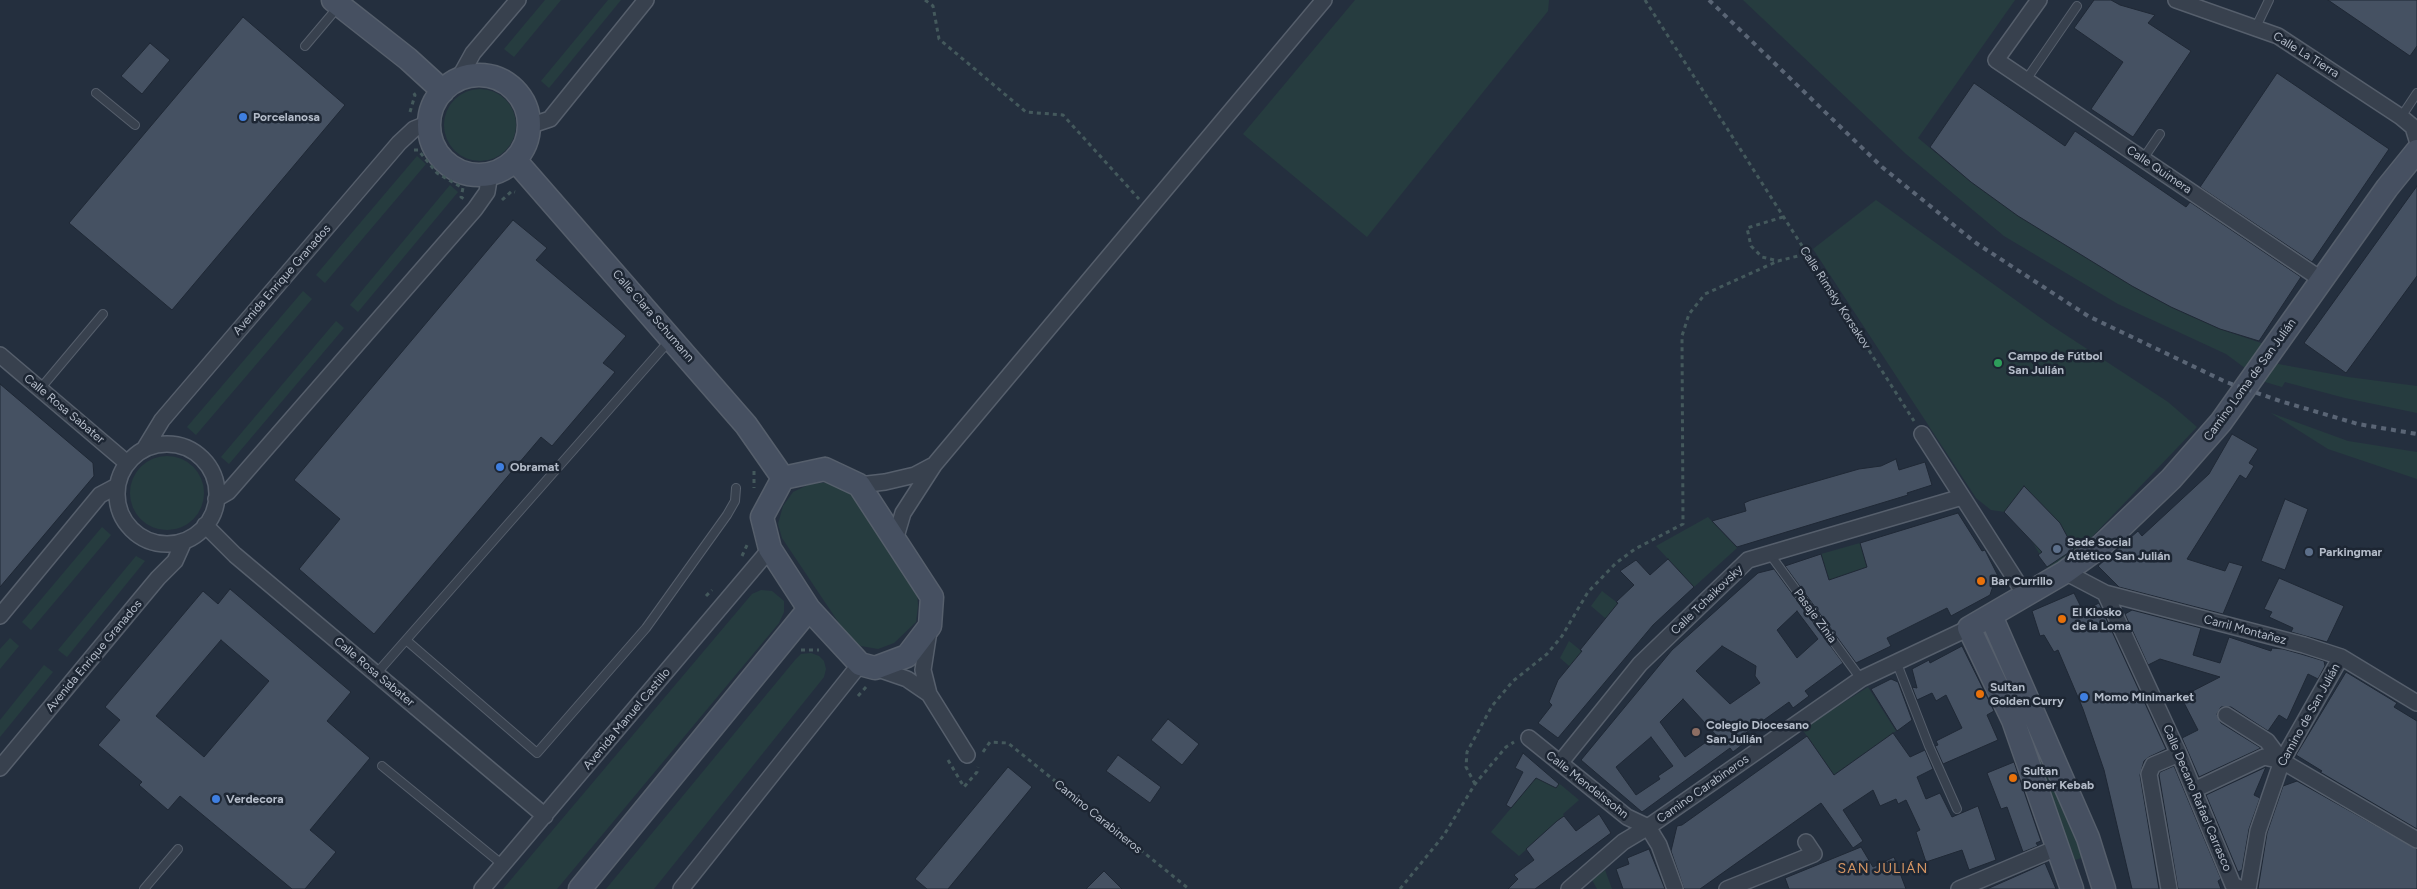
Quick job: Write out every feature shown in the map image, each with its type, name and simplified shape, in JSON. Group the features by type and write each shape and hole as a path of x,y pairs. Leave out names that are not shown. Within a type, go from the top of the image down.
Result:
{"main road":[{"path":"336,3 408,59 450,86"},
{"path":"474,75 491,77 506,83 519,94 526,109 529,126 523,150 516,160 504,169 490,174 474,175 460,172 447,164 437,152 431,138 429,123 431,111 450,86 474,75"},
{"name":"Camino Loma de San Julián","path":"2026,596 2065,572 2101,546 2171,479 2222,422 2387,188 2417,151"},
{"name":"Calle Clara Schumann","path":"516,160 746,425 783,478"},
{"path":"825,468 860,485 932,597 930,626 907,656 869,672 808,609 770,548 762,517 783,478 825,468"},
{"name":"Camino Carabineros","path":"1969,628 2026,596"},
{"path":"580,889 808,609"},
{"path":"1991,616 2088,838 2104,889"},
{"path":"1969,628 2013,720 2059,847 2072,889"}],"street":[{"path":"450,86 472,53 518,0"},
{"path":"529,126 550,119 646,0"},
{"path":"895,540 903,512 934,465 1324,0"},
{"name":"Calle Quimera","path":"2039,0 1996,60 2322,280"},
{"name":"Calle La Tierra","path":"2176,0 2278,36 2401,117 2414,127 2417,140"},
{"name":"Avenida Enrique Granados","path":"145,448 162,420 399,143 414,129 429,123"},
{"path":"216,499 228,492 475,209 488,192 490,174"},
{"name":"Calle Rosa Sabater","path":"0,355 127,463"},
{"path":"1922,434 2026,596"},
{"path":"160,444 175,444 189,449 201,458 213,477 216,499 213,513 205,525 184,541 167,544 150,541 135,532 124,519 118,503 117,486 127,463 145,448 160,444"},
{"path":"860,485 885,482 915,475 934,465"},
{"path":"0,616 100,495 117,486"},
{"name":"Calle Tchaikovsky","path":"1560,763 1640,664 1748,560 1962,497"},
{"name":"Calle Rosa Sabater","path":"205,525 235,555 545,816"},
{"name":"Avenida Enrique Granados","path":"0,768 158,578 175,561 184,541"},
{"name":"Avenida Manuel Castillo","path":"482,889 770,548"},
{"name":"Carril Montañez","path":"2065,572 2105,593 2304,645 2341,657 2417,703"},
{"name":"Calle Decano Rafael Carrasco","path":"2105,593 2179,754 2233,885 2242,889"},
{"path":"929,694 923,670 930,626"},
{"name":"Camino Carabineros","path":"1568,889 1623,842 1648,827 1860,679 1969,628"},
{"name":"Camino de San Julián","path":"2248,889 2258,832 2282,761 2341,657"},
{"path":"681,889 869,672 907,679 929,694 975,758"},
{"path":"2226,715 2267,741 2282,761"},
{"name":"Calle Mendelssohn","path":"1529,738 1627,817 1648,827"},
{"path":"2169,889 2149,774 2153,765 2179,754"},
{"path":"2194,790 2264,757 2282,761 2417,840"},
{"path":"1648,827 1659,845 1675,889"},
{"path":"1727,889 1814,854 1806,842"},
{"path":"1959,889 2059,847"}],"lane":[{"path":"2256,27 2269,0"},
{"path":"305,46 336,3"},
{"path":"2026,80 2077,6"},
{"path":"96,93 135,125"},
{"path":"2401,117 2417,94"},
{"path":"2144,159 2160,134"},
{"path":"40,389 103,314"},
{"path":"376,674 672,339"},
{"path":"406,640 537,753 646,628 727,515 735,500 736,488"},
{"name":"Pasaje Zinia","path":"1769,553 1860,679"},
{"path":"1896,661 1929,746 1957,809"},
{"path":"382,766 503,865"},
{"path":"144,889 178,849"}],"path":[{"path":"925,0 933,6 939,39 1026,112 1063,115 1149,209"},
{"name":"Calle Rimsky Korsakov","path":"1645,0 1922,434"},
{"path":"408,115 412,110 415,95 410,85"},
{"path":"399,143 408,150 418,150 437,173 462,188 461,197 475,209"},
{"path":"1778,261 1762,257 1751,246 1747,228 1783,217"},
{"path":"1475,784 1466,767 1467,752 1492,706 1513,681 1547,654 1562,636 1588,592 1616,563 1635,549 1683,524 1682,336 1689,314 1705,294 1778,261 1806,254"},
{"path":"799,650 820,650 826,655"},
{"path":"853,702 866,686 869,672"},
{"path":"1400,889 1444,835 1475,784 1506,747 1520,738 1529,738"},
{"name":"Camino Carabineros","path":"975,758 990,742 1008,743 1189,889"},
{"path":"945,754 964,787 977,772 975,758"}],"green space":[{"path":"545,0 561,0 514,57 504,49"},
{"path":"608,0 621,0 549,88 541,81"},
{"path":"1355,0 1549,0 1548,11 1367,237 1243,134"},
{"path":"1743,0 2015,0 1918,138 1971,182 2133,286 2171,307 2220,329 2267,345 2249,371 2226,354 2118,304 2004,236 1906,154"},
{"path":"480,89 500,95 510,105 516,125 510,145 500,155 480,161 460,155 450,145 444,125 450,105 460,95"},
{"path":"417,156 426,164 325,283 316,275"},
{"path":"450,185 458,192 358,312 350,305"},
{"name":"Campo de Fútbol San Julián","path":"1876,200 2049,324 2168,402 2197,427 2089,540 2048,569 2032,541 2005,512 1991,510 1976,498 1813,249"},
{"path":"303,291 312,299 196,435 187,427"},
{"path":"336,321 344,328 229,464 221,457"},
{"path":"2273,363 2348,377 2417,386 2417,413 2345,398 2285,382 2282,387 2262,381"},
{"path":"2271,413 2348,441 2417,452 2417,479 2328,449"},
{"path":"167,456 188,462 198,472 204,493 198,514 188,524 167,530 146,524 136,514 130,493 136,472 146,462"},
{"path":"831,482 854,495 917,592 916,622 894,643 878,649 861,646 849,638 782,538 778,524 783,506 793,492 810,484"},
{"path":"1708,517 1737,548 1694,587 1656,546"},
{"path":"102,527 111,535 31,630 22,622"},
{"path":"1860,543 1871,581 1833,593 1821,554"},
{"path":"136,556 145,561 67,657 58,650"},
{"path":"761,590 772,591 784,601 784,612 779,623 557,889 503,889 752,594"},
{"path":"1602,591 1650,628 1637,645 1591,606"},
{"path":"10,638 19,646 0,669 0,649"},
{"path":"1569,641 1611,675 1598,691 1560,658"},
{"path":"1998,649 2084,857 2075,860 2024,724 1990,652"},
{"path":"811,653 819,656 824,661 826,669 824,677 654,889 606,889 795,660 801,654"},
{"path":"44,665 53,672 0,737 0,720"},
{"path":"1868,687 1896,731 1834,775 1802,729"},
{"path":"1543,770 1579,800 1519,856 1491,832"},
{"path":"1605,870 1612,889 1597,889 1592,880"}],"building":[{"path":"2094,0 2111,0 2120,5 2155,15 2148,23 2191,51 2133,137 2091,109 2123,62 2074,28"},
{"path":"2328,0 2417,0 2417,46 2410,56"},
{"path":"243,17 345,105 172,310 69,223"},
{"path":"150,43 170,60 142,94 121,76"},
{"path":"2277,73 2389,149 2312,262 2200,187"},
{"path":"1974,83 2065,146 2075,131 2186,207 2190,202 2301,277 2259,341 2220,329 2171,307 2132,286 2018,216 1971,182 1930,147"},
{"path":"2417,186 2417,276 2346,373 2304,343"},
{"path":"513,220 547,248 536,260 626,336 603,363 615,372 552,446 541,437 374,634 299,569 340,519 294,480"},
{"path":"0,384 93,463 94,476 0,587"},
{"path":"2232,434 2258,449 2249,463 2254,466 2246,479 2240,475 2187,559 2225,571 2229,562 2243,566 2223,614 2119,587 2098,566 2138,531 2142,536 2209,474"},
{"path":"1896,459 1899,470 1925,462 1932,485 1907,493 1908,495 1737,547 1712,521 1746,511 1744,503 1751,500 1859,469 1881,466"},
{"path":"2024,486 2060,523 2074,549 2047,567 2038,555 2042,552 2004,512"},
{"path":"2285,499 2308,509 2285,570 2261,561"},
{"path":"1958,513 1982,551 1985,550 2001,582 1993,586 1990,595 1951,616 1947,608 1887,638 1891,646 1856,663 1785,566 1821,554 1829,580 1867,567 1860,543"},
{"path":"1668,559 1694,587 1653,625 1558,738 1538,723 1552,705 1549,702 1558,680 1618,603 1616,602 1634,585 1620,571 1636,560 1650,575"},
{"path":"1774,569 1843,663 1805,691 1809,696 1793,708 1789,702 1743,735 1747,741 1733,752 1730,748 1642,812 1581,760 1672,650 1758,573","holes":["1797,611 1818,639 1797,658 1777,630","1722,646 1756,666 1755,676 1760,683 1730,704 1696,671","1683,699 1716,735 1685,757 1660,722","1651,737 1673,766 1658,776 1660,779 1636,795 1616,767"]},
{"path":"2279,578 2344,606 2327,642 2291,632 2293,628 2269,617 2272,612 2264,609"},
{"path":"230,589 351,692 327,721 370,758 310,830 336,852 305,889 292,889 180,796 168,810 139,785 142,782 98,745 120,720 105,707 203,591 218,604","holes":["221,640 269,681 204,757 156,716"]},
{"path":"2074,593 2083,611 2099,603 2166,749 2144,761 2140,775 2159,889 2132,889 2104,770 2083,709 2058,650 2054,652 2044,635 2040,636 2032,611"},
{"path":"2132,610 2201,628 2193,655 2220,663 2229,637 2271,651 2272,648 2283,649 2301,654 2324,661 2325,666 2318,679 2308,674 2287,720 2279,715 2268,731 2231,707 2221,707 2217,714 2221,723 2261,748 2199,777 2182,738 2198,730 2181,697 2220,677 2160,659 2148,665 2125,614"},
{"path":"1962,646 1994,711 1987,715 1998,740 1943,764 1935,746 1938,745 1936,741 1962,728 1946,695 1936,701 1932,693 1917,700 1912,687 1917,688 1912,669 1929,660 1930,663"},
{"path":"2346,672 2397,703 2394,707 2417,721 2417,829 2320,772 2322,771 2296,755"},
{"path":"1891,679 1898,682 1912,720 1897,731 1871,689"},
{"path":"1168,719 1199,744 1182,765 1151,740"},
{"path":"1893,733 1910,757 1925,750 1933,769 1917,777 1926,799 1940,793 1952,817 1978,806 1996,860 1969,870 1962,850 1926,862 1916,832 1920,830 1906,800 1898,804 1896,799 1880,806 1873,790 1843,810 1863,841 1853,848 1821,803 1700,889 1684,889 1671,851 1677,826 1682,825 1807,736 1834,775"},
{"path":"1523,753 1559,784 1556,788 1536,778 1511,808 1506,805 1523,772 1515,768"},
{"path":"1118,755 1161,787 1150,803 1106,771"},
{"path":"2014,762 2041,841 2036,843 2038,846 2023,852 2007,807 2001,809 1987,773"},
{"path":"2174,766 2221,879 2218,881 2221,889 2178,889 2159,775 2160,772"},
{"path":"1008,767 1032,787 948,889 927,889 915,879"},
{"path":"2266,767 2254,795 2260,798 2249,829 2242,870 2238,872 2206,795"},
{"path":"2297,781 2417,849 2417,889 2258,889 2267,833 2283,786"},
{"path":"1599,814 1611,833 1535,889 1508,889 1518,879 1514,875 1534,860 1526,849 1557,821 1564,816 1576,831"},
{"path":"1861,847 1873,867 1894,857 1906,889 1789,889 1785,878"},
{"path":"1649,849 1665,889 1623,889 1616,869 1629,864 1627,858"},
{"path":"2045,863 2056,889 1987,889 2030,870"},
{"path":"1104,871 1122,889 1086,889"}],"railway":[{"path":"1709,0 1882,167 1976,243 2088,316 2226,382 2280,401 2358,424 2417,434"}],"place":[{"name":"Porcelanosa","path":"243,117"},
{"name":"Campo de Fútbol San Julián","path":"1998,363"},
{"name":"Obramat","path":"500,467"},
{"name":"Sede Social Atlético San Julián","path":"2057,549"},
{"name":"Parkingmar","path":"2309,552"},
{"name":"Bar Currillo","path":"1981,581"},
{"name":"El Kiosko de la Loma","path":"2062,619"},
{"name":"Sultan Golden Curry","path":"1980,694"},
{"name":"Momo Minimarket","path":"2084,697"},
{"name":"Colegio Diocesano San Julián","path":"1696,732"},
{"name":"Sultan Doner Kebab","path":"2013,778"},
{"name":"Verdecora","path":"216,799"}],"district":[{"name":"SAN JULIÁN","path":"1883,869"}]}
